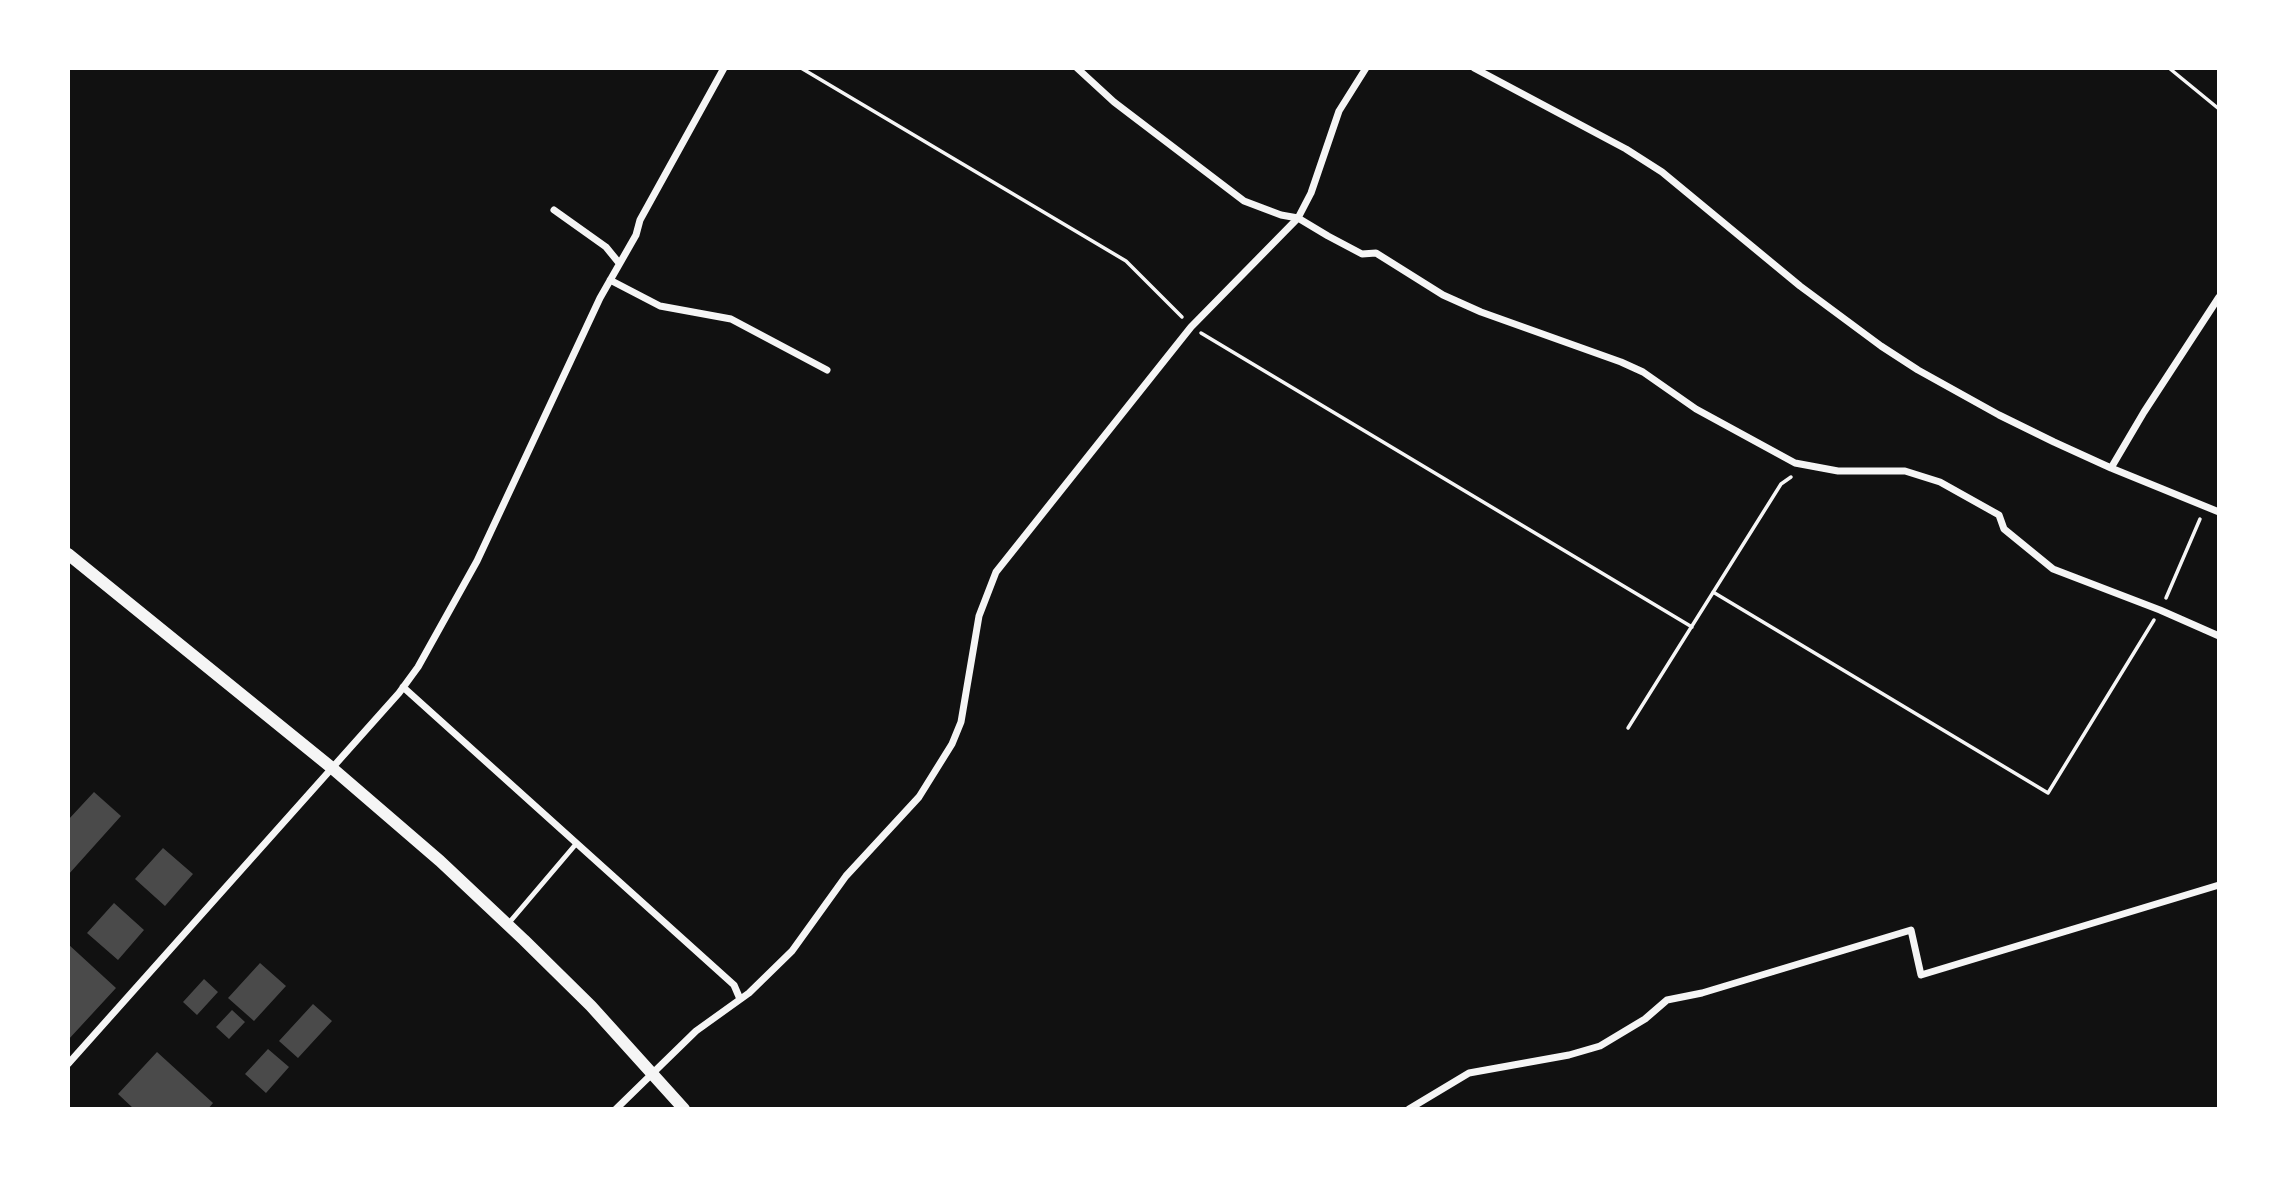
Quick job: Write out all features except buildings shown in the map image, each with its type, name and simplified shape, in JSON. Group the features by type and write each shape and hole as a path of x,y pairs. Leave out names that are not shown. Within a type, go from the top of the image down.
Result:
{"street":[{"path":"68,1063 403,687 430,649 477,561 610,280 636,234 651,199 724,68"},
{"path":"1077,68 1114,103 1244,201 1281,215 1298,218 1362,254 1376,253 1443,295 1481,312 1643,372 1696,409 1795,463 1838,471 1905,471 1940,482 1999,515 2004,528 2053,569 2219,636"},
{"path":"616,1109 696,1031 749,993 792,951 846,876 919,797 961,722 979,617 996,572 1191,327 1298,218 1311,193 1339,111 1366,68"},
{"path":"1474,68 1626,149 1662,172 1800,286 1918,370 1999,415 2111,468 2219,512"},
{"path":"554,210 606,247 620,263"},
{"path":"610,280 660,306 731,319 827,370"},
{"path":"2111,468 2219,297"},
{"path":"68,554 331,768 440,861 591,1006 684,1109"},
{"path":"403,687 734,985 740,999"},
{"path":"1409,1109 1469,1073 1569,1055 1600,1046 1645,1019 1667,1000 1714,989 1911,930 1921,975 2219,886"}],"lane":[{"path":"508,924 576,844"}],"path":[{"path":"801,68 1126,261 1183,319"},
{"path":"2169,68 2219,109"},
{"path":"1191,327 1692,627"},
{"path":"1628,728 1781,484 1794,475 1795,463"},
{"path":"1713,592 2048,793 2160,610 2178,575 2205,506"}]}
